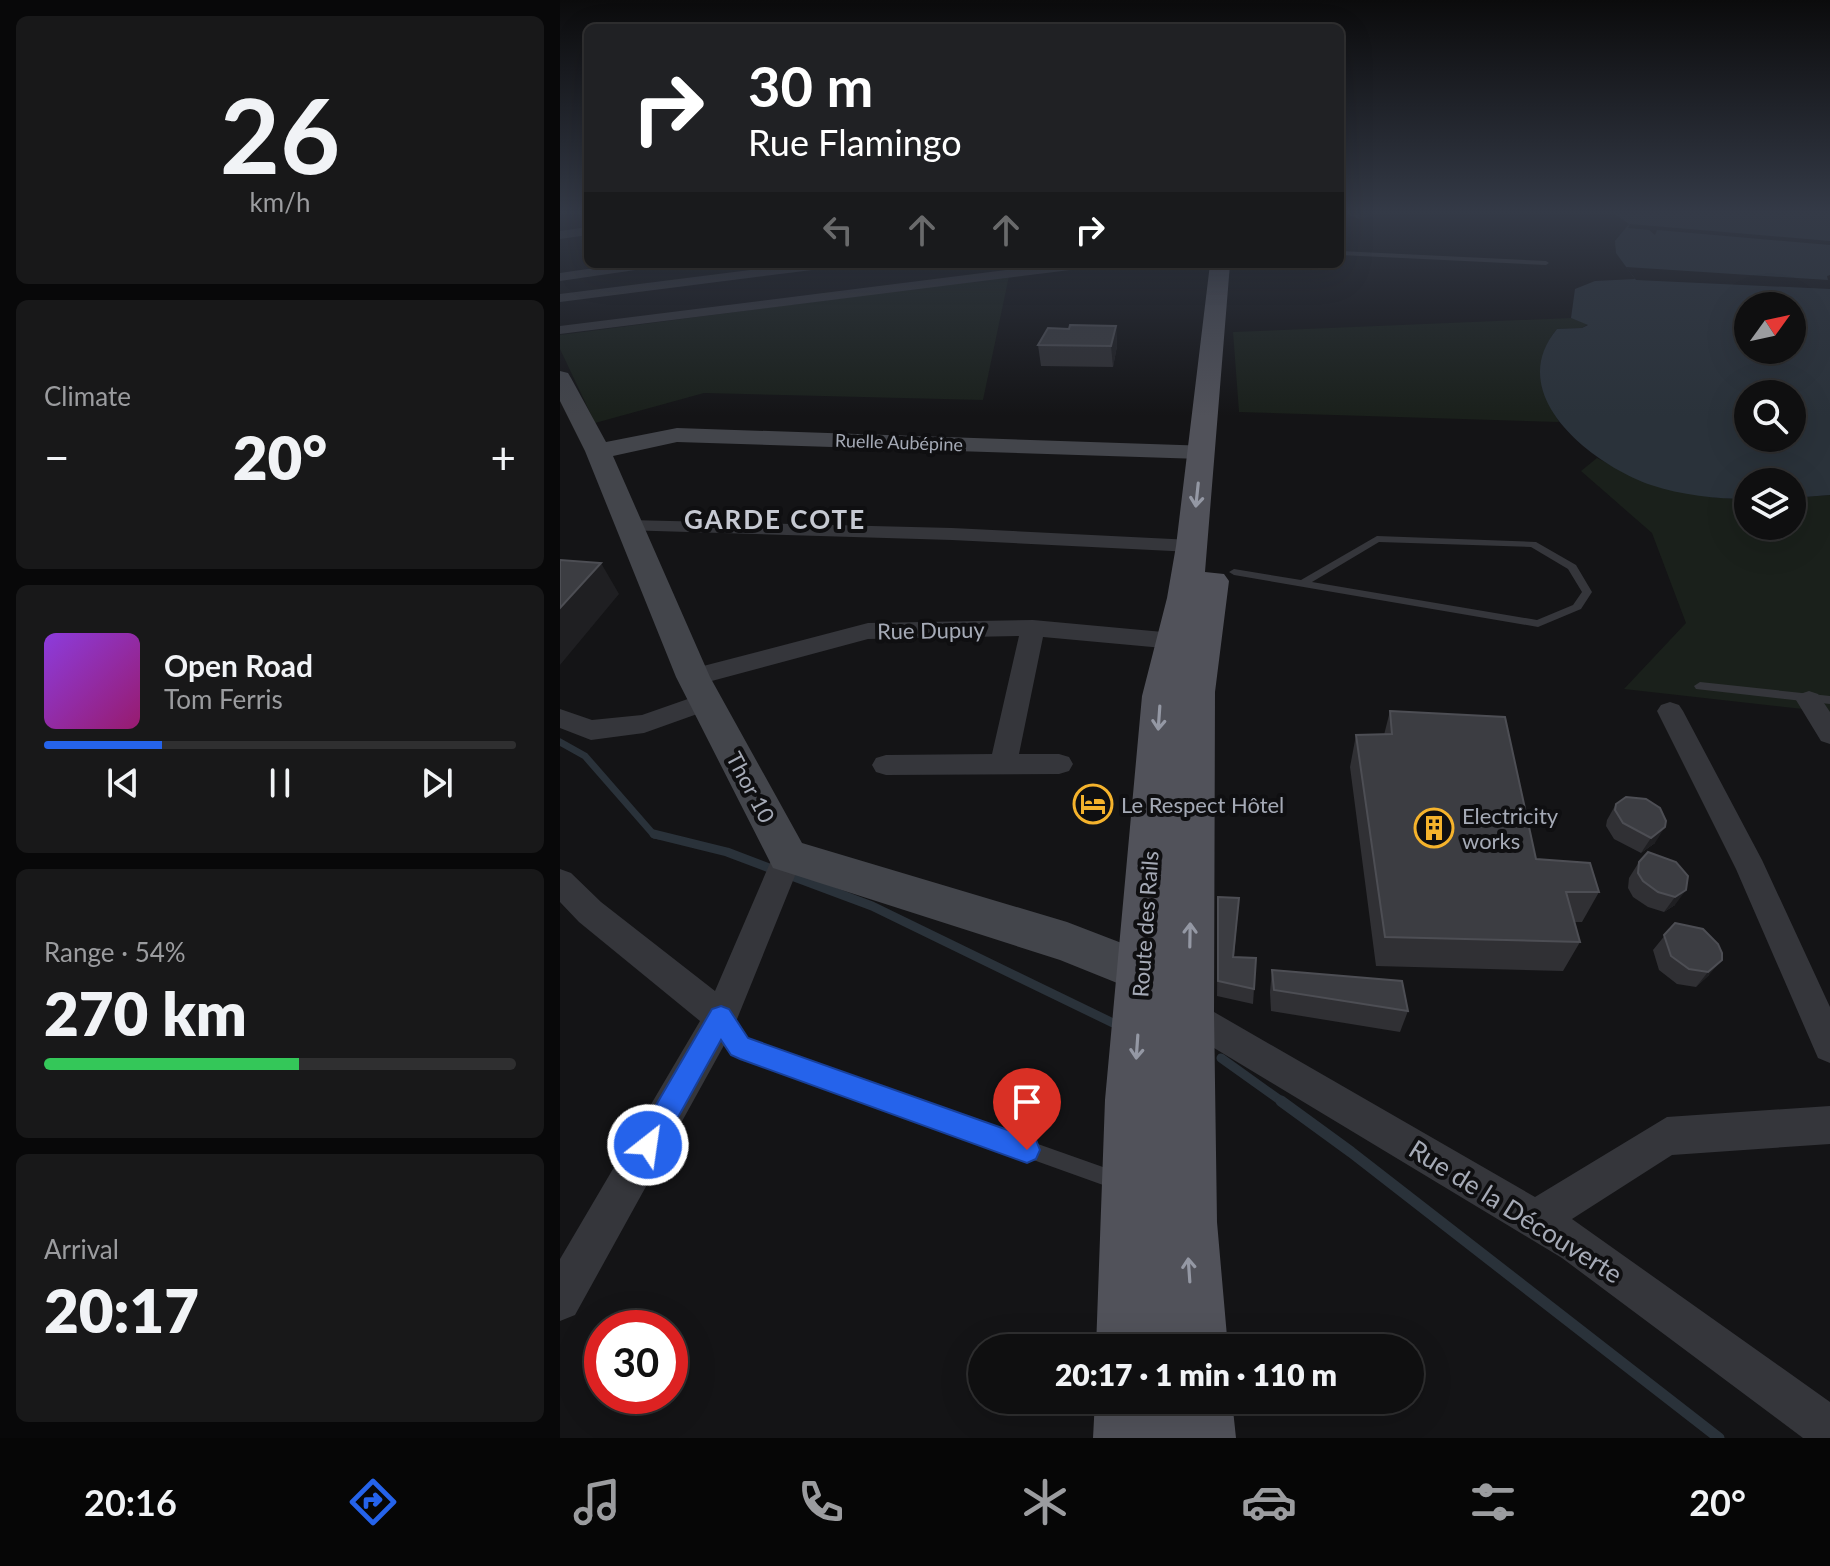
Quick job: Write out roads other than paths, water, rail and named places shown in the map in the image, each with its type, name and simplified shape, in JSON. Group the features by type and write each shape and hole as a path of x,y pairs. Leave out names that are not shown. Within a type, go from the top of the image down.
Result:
{"main road":[{"name":"Route des Rails","path":"1193,1334 1186,1222 1161,1099 1157,993 1161,696 1192,546 1218,281"},
{"name":"Route des Rails","path":"1157,993 1216,553 1233,281"},
{"name":"Route des Rails","path":"1130,1334 1131,1186 1161,1099"},
{"path":"1129,1438 1130,1414"},
{"path":"1198,1414 1200,1438"}],"street":[{"path":"560,298 689,281"},
{"path":"560,330 950,281"},
{"name":"Thor 10","path":"560,378 598,451 699,690 788,856"},
{"name":"Ruelle Aubépine","path":"598,451 677,435 1201,451"},
{"path":"629,526 952,534 1192,546"},
{"path":"1003,764 1033,628"},
{"name":"Rue Dupuy","path":"560,718 591,730 644,724 699,690 868,631 1033,628 1174,641"},
{"path":"1820,700 1830,734"},
{"path":"1670,711 1751,869 1830,1046"},
{"path":"886,765 1059,764"},
{"path":"560,1300 721,1017 765,918 788,856 1067,942 1157,993"},
{"path":"560,882 590,912 721,1017"},
{"name":"Rue de la Découverte","path":"1157,993 1576,1244 1830,1430"},
{"path":"1536,1219 1667,1136 1830,1125"}],"lane":[{"path":"1234,572 1302,584 1538,624 1577,607 1587,592 1572,567 1533,544 1377,539 1302,584"},
{"path":"1700,686 1820,700"},
{"path":"721,1017 740,1047 1131,1186"}],"waterway":[{"path":"560,742 585,756 654,835 660,836"},
{"path":"654,834 727,852 777,871"},
{"path":"789,875 872,906 1113,1023"},
{"path":"1221,1058 1284,1103"},
{"path":"1281,1101 1719,1438"}],"place":[{"name":"Le Respect Hôtel","path":"1093,804"},
{"name":"Electricity works","path":"1434,828"}],"district":[{"name":"GARDE COTE","path":"775,519"}]}
